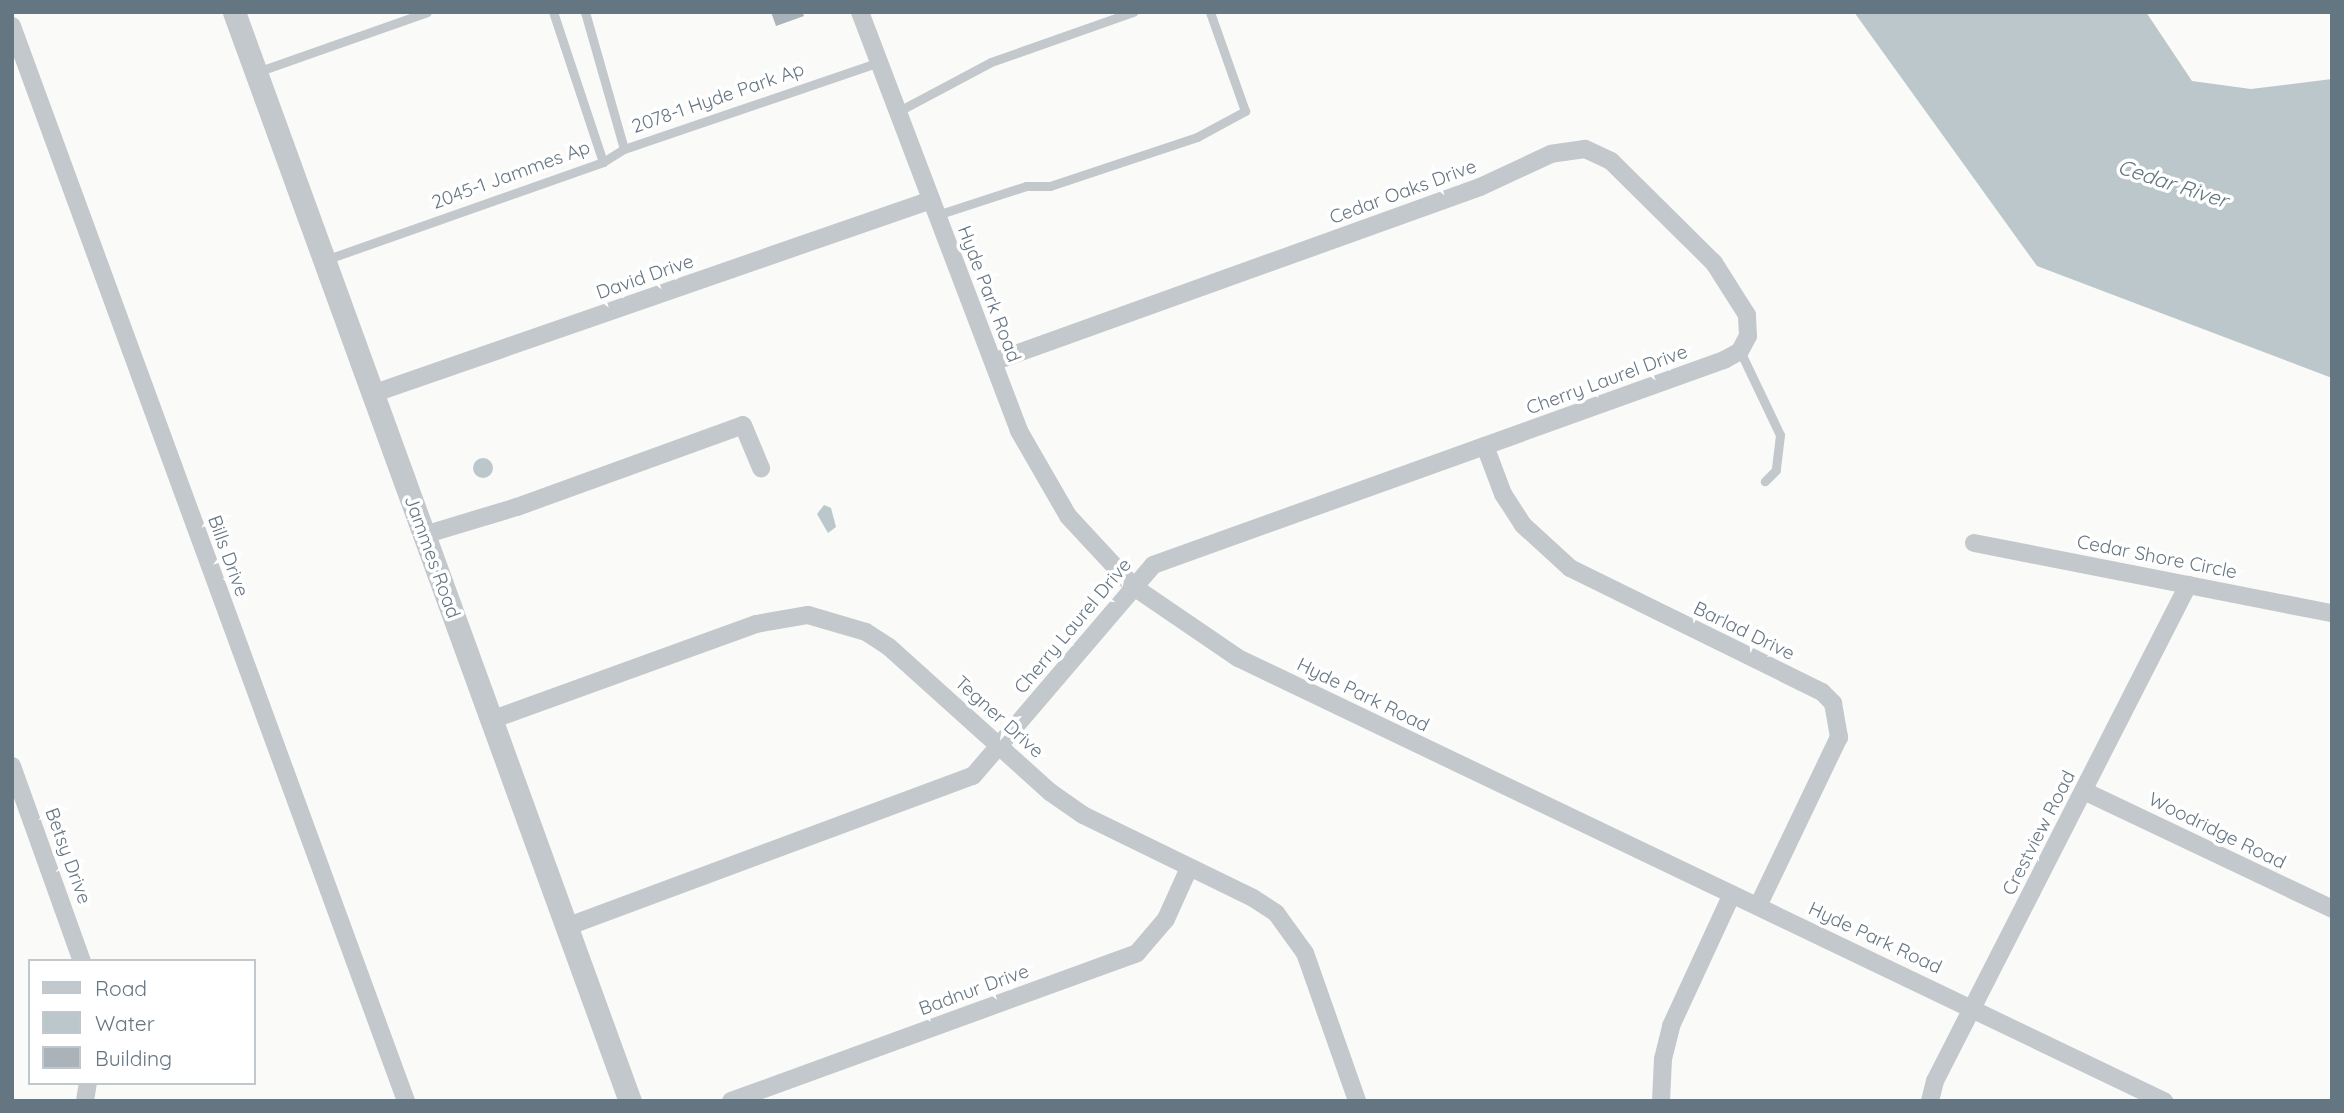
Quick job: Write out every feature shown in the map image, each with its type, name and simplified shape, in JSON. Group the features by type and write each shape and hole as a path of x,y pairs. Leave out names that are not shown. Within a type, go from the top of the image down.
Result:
{"street":[{"name":"Jammes Road","path":"234,12 630,1101"},
{"name":"Hyde Park Road","path":"863,13 879,62 993,362 1041,474 1068,516 1134,587 1238,658 1973,1007 2164,1101"},
{"name":"Bills Drive","path":"12,26 406,1101"},
{"name":"Cedar Oaks Drive","path":"993,362 1480,187 1550,154 1585,149 1611,161 1714,263 1747,315 1744,343"},
{"name":"David Drive","path":"372,394 934,207"},
{"name":"Cherry Laurel Drive","path":"566,926 957,786 972,776 999,746 1153,565 1724,360 1744,343"},
{"path":"424,535 517,507 743,425 761,468"},
{"name":"Barlad Drive","path":"1485,446 1503,494 1523,524 1570,568 1822,692 1833,703 1839,737 1758,906"},
{"name":"Cedar Shore Circle","path":"1974,543 2332,613"},
{"name":"Crestview Road","path":"1930,1101 1935,1081 2188,585"},
{"name":"Tegner Drive","path":"491,720 756,624 808,615 838,620 889,647 999,746 1083,815 1253,898 1295,935 1357,1101"},
{"name":"Betsy Drive","path":"12,766 81,959"},
{"name":"Woodridge Road","path":"2084,791 2332,909"},
{"name":"Badnur Drive","path":"731,1101 1137,953 1166,919 1189,868"},
{"path":"1661,1101 1663,1059 1671,1026 1732,894"}],"lane":[{"path":"255,73 427,12"},
{"name":"2045-1 Jammes Ap","path":"324,260 603,162 553,12"},
{"name":"2078-1 Hyde Park Ap","path":"585,12 624,149 879,62"},
{"path":"898,112 990,62 1133,12"},
{"path":"934,207 1026,186 1050,186 1185,141 1245,111 1210,12"},
{"path":"603,162 624,149"},
{"path":"1744,343 1780,435 1776,470 1765,481"}],"water":[{"name":"Cedar River","path":"1854,12 2146,12 2192,81 2251,89 2332,79 2332,378 2037,266"},
{"path":"483,458 490,461 493,468 490,475 483,478 476,475 473,468 476,461"},
{"path":"824,505 831,508 836,527 828,533 817,514"}],"building":[{"path":"771,12 802,12 804,16 776,26"}]}
